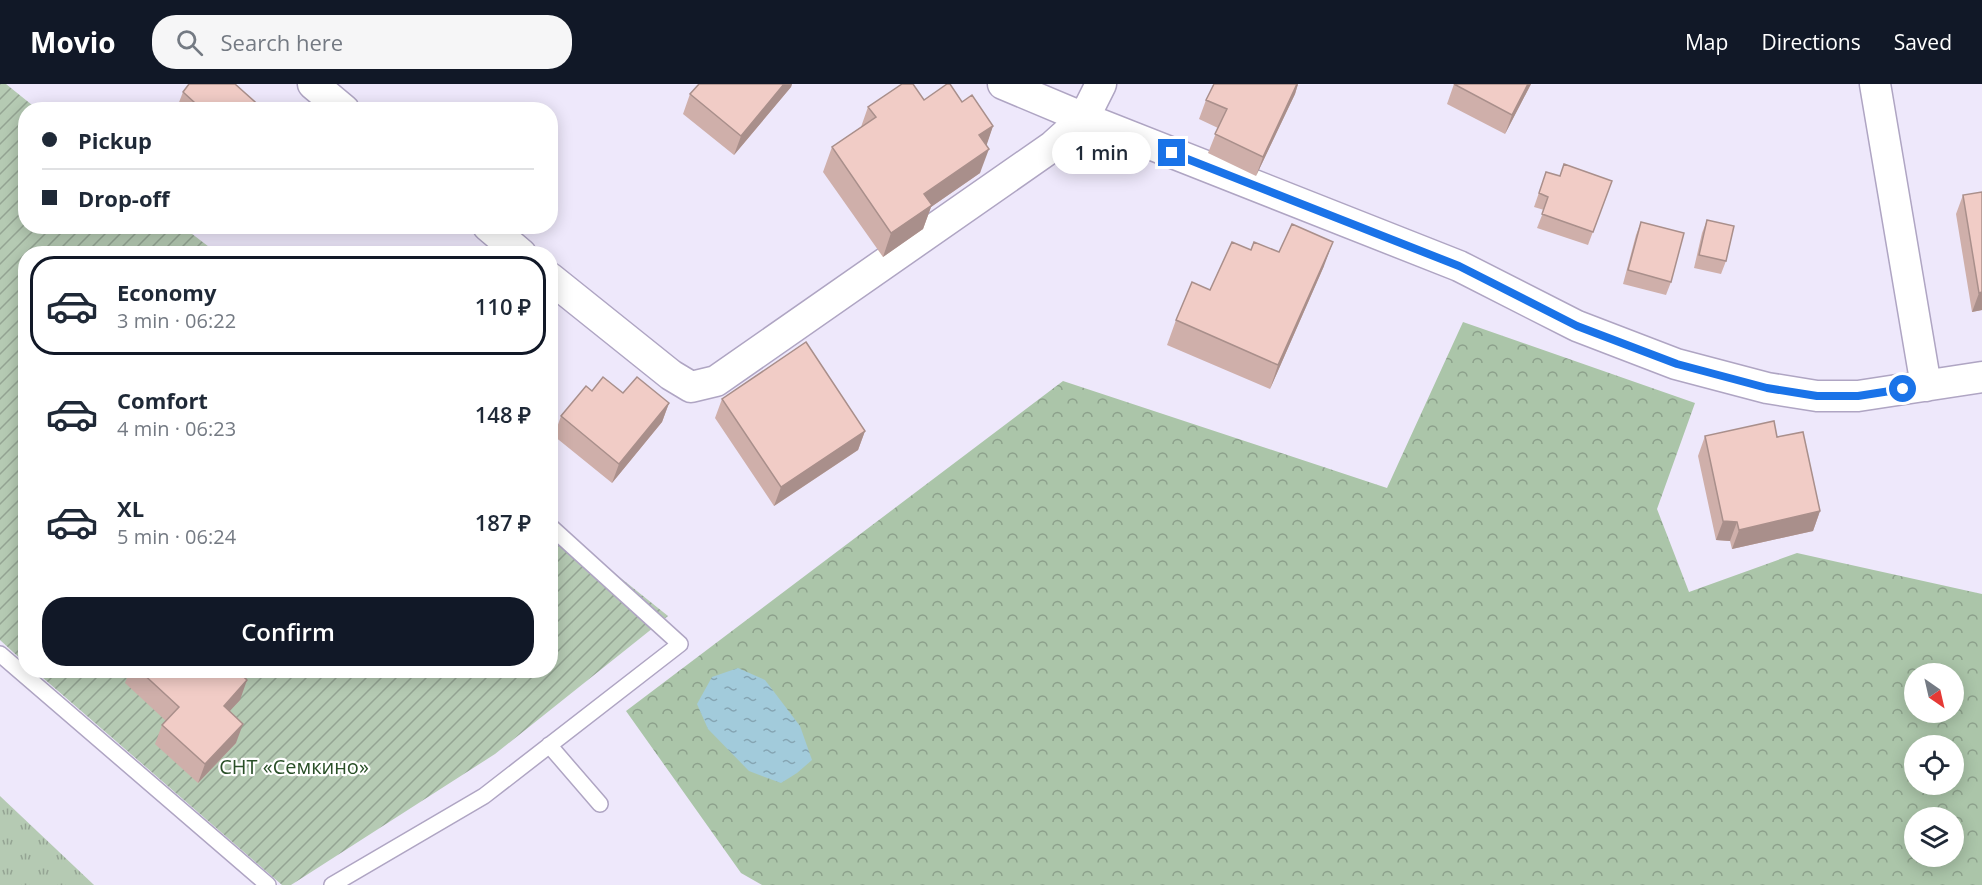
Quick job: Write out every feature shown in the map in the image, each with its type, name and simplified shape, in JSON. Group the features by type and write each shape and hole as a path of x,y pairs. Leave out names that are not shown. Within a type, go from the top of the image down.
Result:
{"street":[{"path":"313,84 334,102"},
{"path":"1003,84 1459,266 1577,326 1677,364 1767,388 1817,396 1858,396 1982,377"},
{"path":"558,284 671,375 691,387 716,381 1053,146 1084,118 1101,84"},
{"path":"1875,84 1926,386"},
{"path":"497,234 512,246"}],"lane":[{"path":"332,885 484,796 680,644 558,533"},
{"path":"0,654 18,670"},
{"path":"28,678 268,885"},
{"path":"549,745 600,804"}],"green space":[{"path":"0,84 6,84 28,102 18,102 18,234 192,234 208,246 18,246 18,657 0,640"},
{"path":"1463,322 1695,403 1657,509 1689,592 1797,553 1982,594 1982,885 762,885 741,873 626,711 1063,381 1387,488"},
{"name":"СНТ «Семкино»","path":"558,528 668,616 495,754 291,885 282,885 43,678 558,678"},
{"path":"0,796 94,885 0,885"}],"water":[{"path":"738,668 765,680 800,726 812,760 781,783 749,771 708,729 697,704 712,677"}],"building":[{"path":"189,84 235,84 255,102 194,102 183,92"},
{"path":"699,84 784,84 741,136 690,94"},
{"path":"902,84 913,84 924,100 950,84 962,102 972,95 993,126 979,135 989,149 924,194 932,205 891,233 832,147 876,117 868,107"},
{"path":"1214,84 1297,84 1263,157 1215,134 1227,109 1206,100"},
{"path":"1454,84 1528,84 1512,115"},
{"path":"1564,164 1612,181 1593,232 1542,214 1548,197 1539,193 1546,172 1560,176"},
{"path":"1982,192 1982,292 1979,293 1963,195"},
{"path":"1707,220 1734,226 1726,261 1699,255"},
{"path":"1641,222 1684,233 1671,282 1628,270"},
{"path":"1292,224 1333,242 1278,365 1176,320 1192,282 1210,290 1232,242 1251,250 1254,242 1279,252"},
{"path":"806,342 865,431 781,487 722,399"},
{"path":"603,377 623,393 637,377 669,403 619,464 561,416 586,386 592,391"},
{"path":"1774,421 1777,437 1803,432 1820,511 1739,530 1737,522 1723,521 1705,436"},
{"path":"148,678 245,678 247,680 224,706 243,724 205,764 162,725 179,707"}],"route":[{"path":"1172,153 1459,266 1577,326 1677,364 1767,388 1817,396 1858,396 1903,389"}]}
